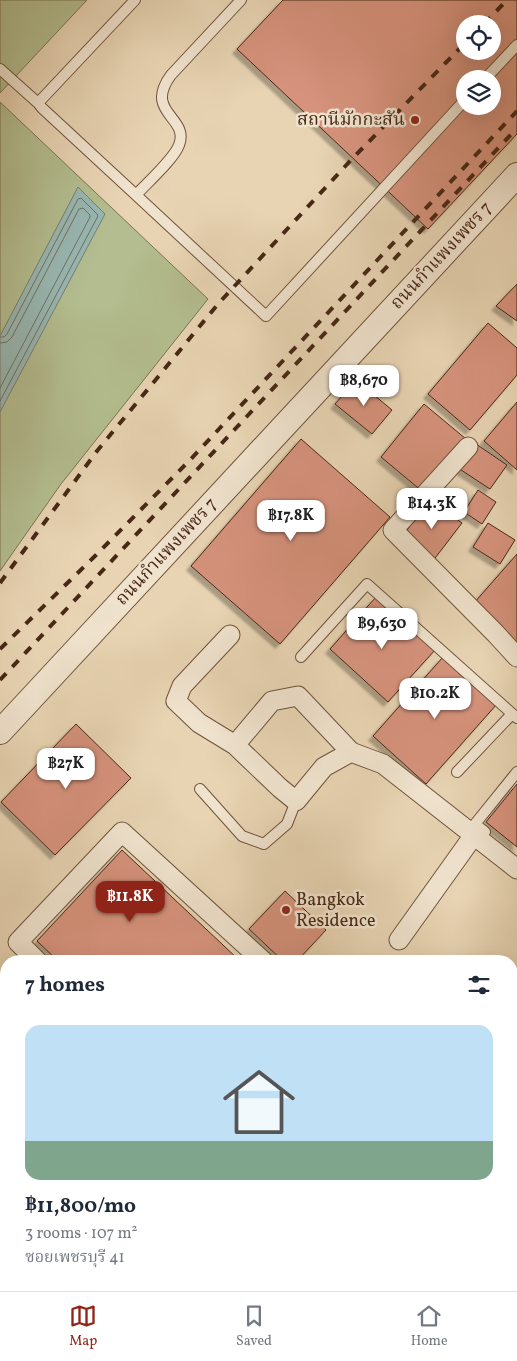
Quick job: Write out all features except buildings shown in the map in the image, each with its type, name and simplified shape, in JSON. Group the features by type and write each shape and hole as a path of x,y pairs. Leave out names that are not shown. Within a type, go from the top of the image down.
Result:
{"street":[{"name":"ถนนกำแพงเพชร 7","path":"0,732 517,175"},
{"path":"468,447 393,530 517,657"},
{"path":"230,635 182,686 176,701 199,722 235,745 296,801 324,767 351,752"},
{"path":"235,745 272,701 298,696 351,752 383,764 517,869"},
{"path":"31,955 18,942 122,832 256,955"},
{"path":"400,940 474,835"}],"lane":[{"path":"38,103 135,0"},
{"path":"136,195 173,156 179,145 181,136 178,125 164,110 161,98 164,84 241,0"},
{"path":"493,70 517,45"},
{"path":"0,69 266,316 456,110"},
{"path":"301,657 367,584 515,716 457,772"},
{"path":"517,772 475,824 517,858"},
{"path":"200,789 242,836 264,844 287,824 296,801"}],"green space":[{"path":"0,0 87,0 0,93"},
{"path":"0,102 208,299 61,484 0,571"}],"water":[{"path":"78,187 105,214 0,412 0,336"}],"railway":[{"path":"493,15 507,0"},
{"path":"0,583 97,451 218,304 351,160 456,52"},
{"path":"0,649 189,461 517,111"},
{"path":"0,680 517,128"}],"place":[{"name":"สถานีมักกะสัน","path":"415,120"},
{"name":"Bangkok Residence","path":"286,910"}]}
